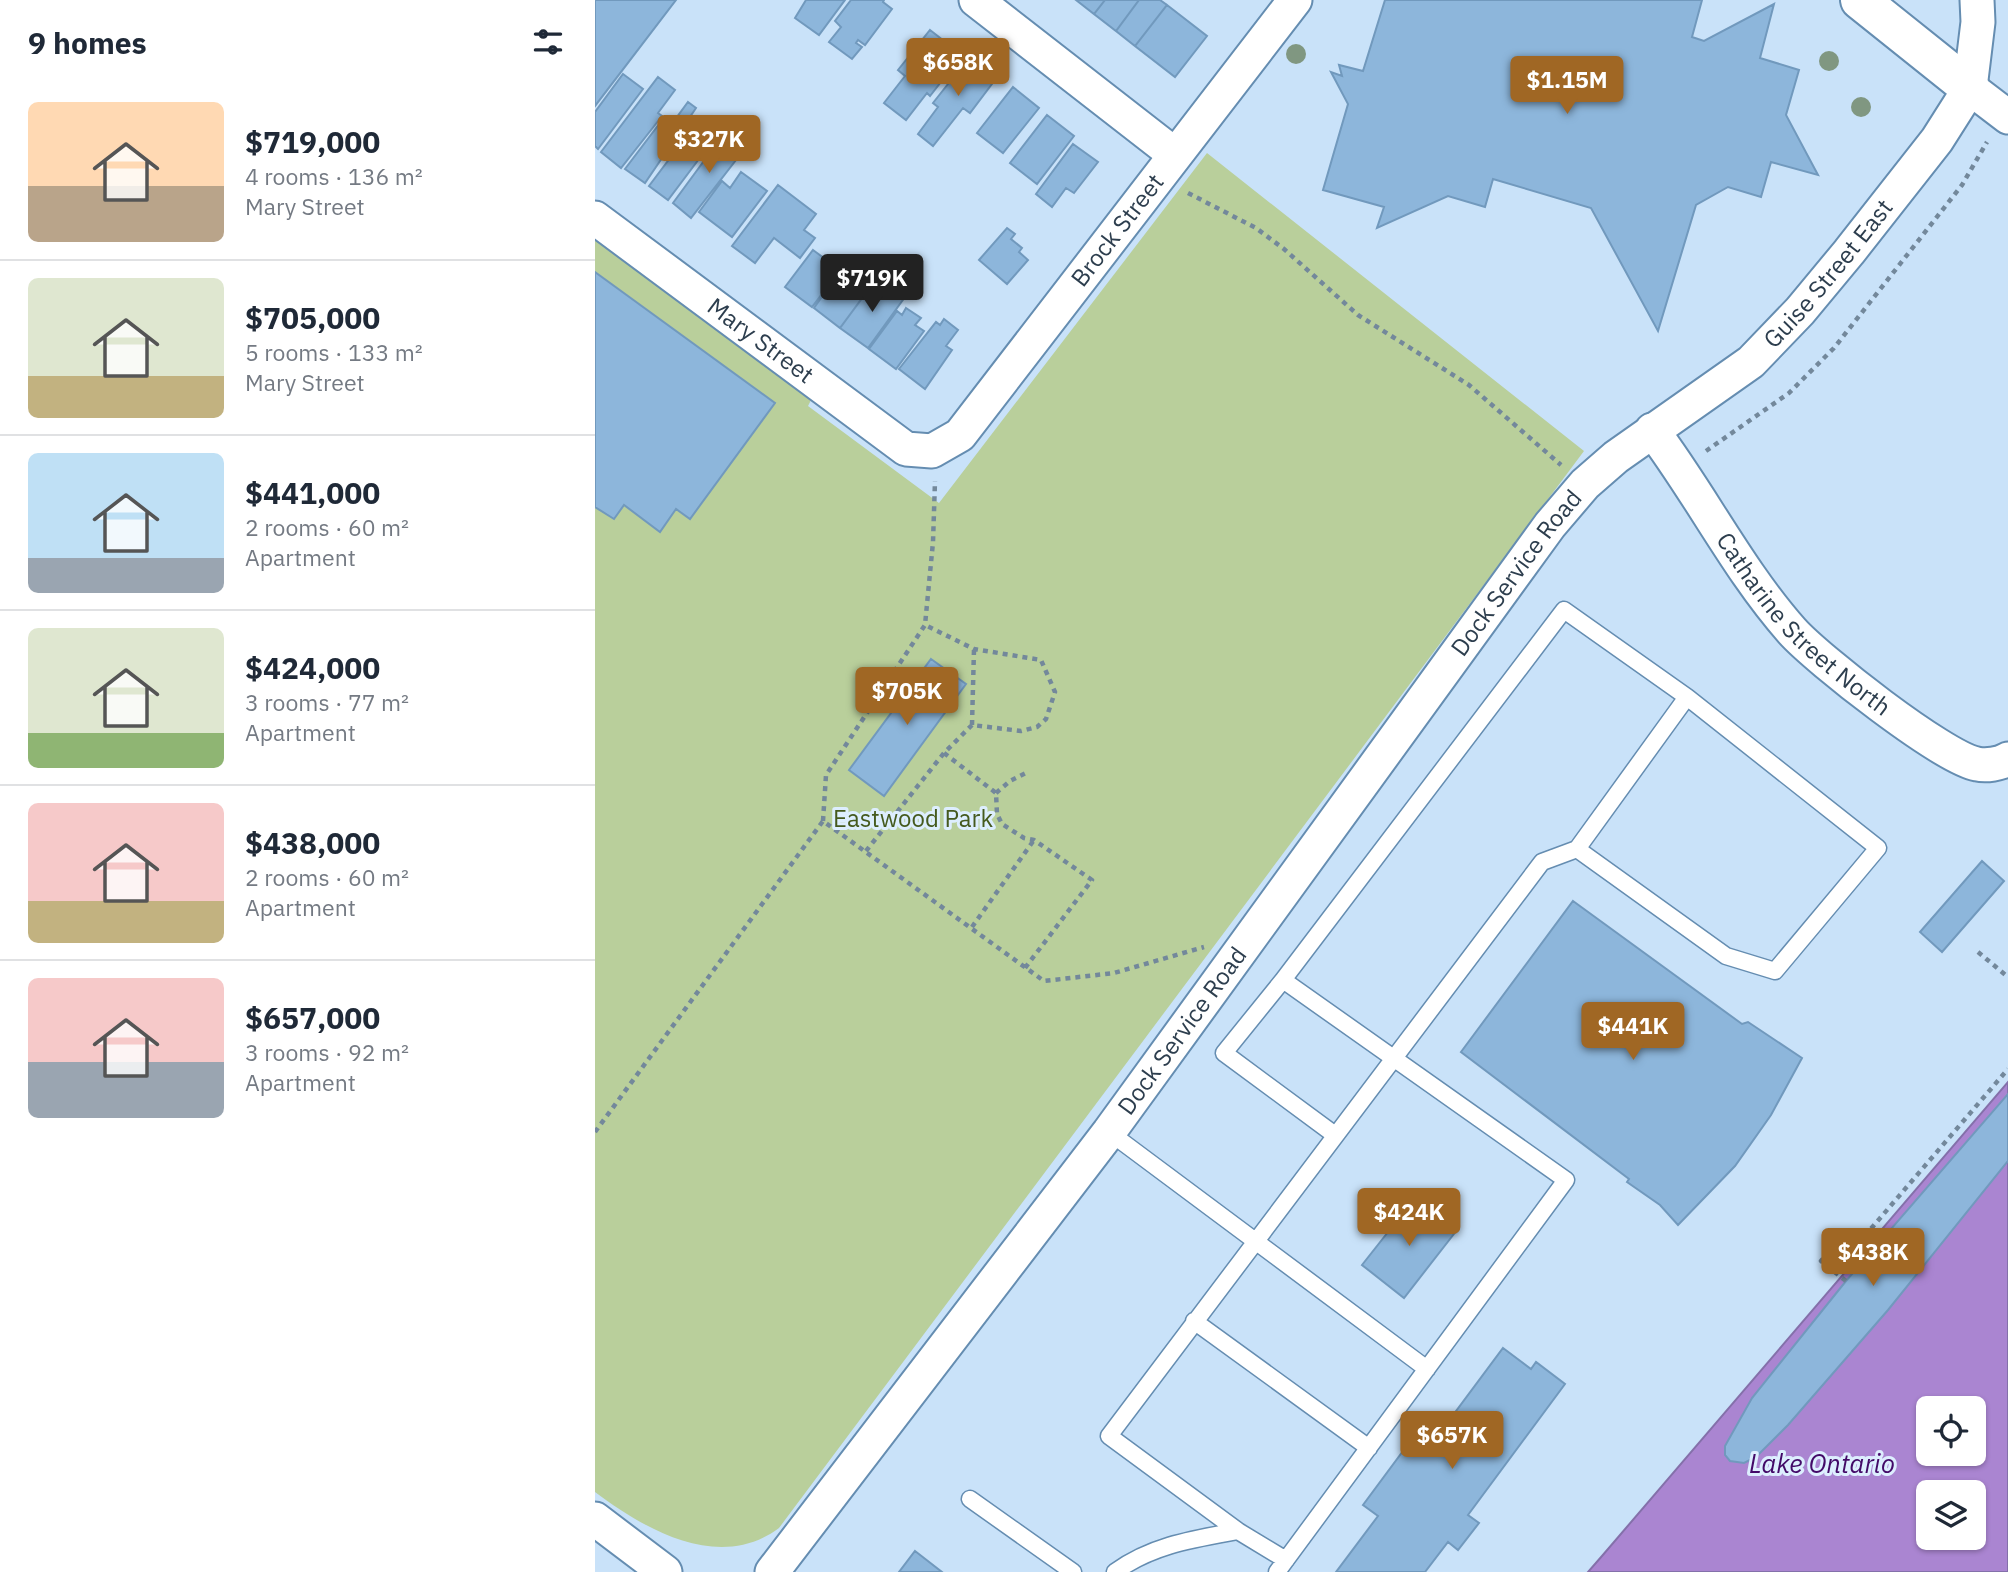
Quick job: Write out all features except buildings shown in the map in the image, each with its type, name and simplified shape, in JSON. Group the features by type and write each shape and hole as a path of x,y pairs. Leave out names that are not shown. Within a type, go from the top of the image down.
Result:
{"street":[{"path":"976,0 1165,165"},
{"name":"Brock Street","path":"932,451 960,435 1165,165 1295,0"},
{"path":"1860,0 2006,115"},
{"name":"Guise Street East","path":"1585,484 1652,430 1751,362 1800,312 1937,140 1970,88 1978,22 1977,0"},
{"name":"Mary Street","path":"595,218 906,449 932,451"},
{"name":"Catharine Street North","path":"1652,430 1681,468 1746,571 1793,632 1871,697 1947,751 1977,764 2005,761"},
{"name":"Dock Service Road","path":"772,1572 1109,1132 1550,525 1585,484"},
{"path":"595,1519 664,1572"}],"lane":[{"path":"1335,1135 1224,1053 1283,980 1564,610 1687,697 1878,848 1775,971 1725,956 1577,849"},
{"path":"1283,980 1393,1059 1566,1180 1282,1566 1109,1436 1254,1240 1393,1059 1542,862 1577,849 1687,697"},
{"path":"1109,1132 1427,1369"},
{"path":"1194,1321 1369,1448"},
{"path":"970,1499 1073,1572"},
{"path":"1115,1572 1135,1558 1178,1542 1238,1531"}],"path":[{"path":"1681,468 1789,393 1833,348 1962,185 2006,115"},
{"path":"1165,165 1284,248 1358,315 1469,385 1585,484"},
{"path":"595,1132 823,821 825,775 925,625 933,542 932,451"},
{"path":"925,625 974,649 1041,660 1055,692 1046,719 1037,727 1021,731 972,725"},
{"path":"866,851 944,753 972,725 974,649"},
{"path":"944,753 996,793 997,814 1002,824 1017,834 1034,840 1092,880 1025,968"},
{"path":"996,793 1010,781 1026,773"},
{"path":"823,821 1045,981 1114,973 1195,948 1244,945"},
{"path":"972,927 1034,840"},
{"path":"1978,952 2008,977"},
{"path":"1846,1281 1821,1261 1827,1254 1845,1259 2008,1069"}],"green space":[{"name":"Eastwood Park","path":"1207,153 1584,451 779,1528 756,1541 733,1546 709,1546 684,1541 637,1520 595,1492 595,240 811,400 808,406 939,503"}],"water":[{"name":"Lake Ontario","path":"2008,1082 2008,1572 1588,1572"}]}
